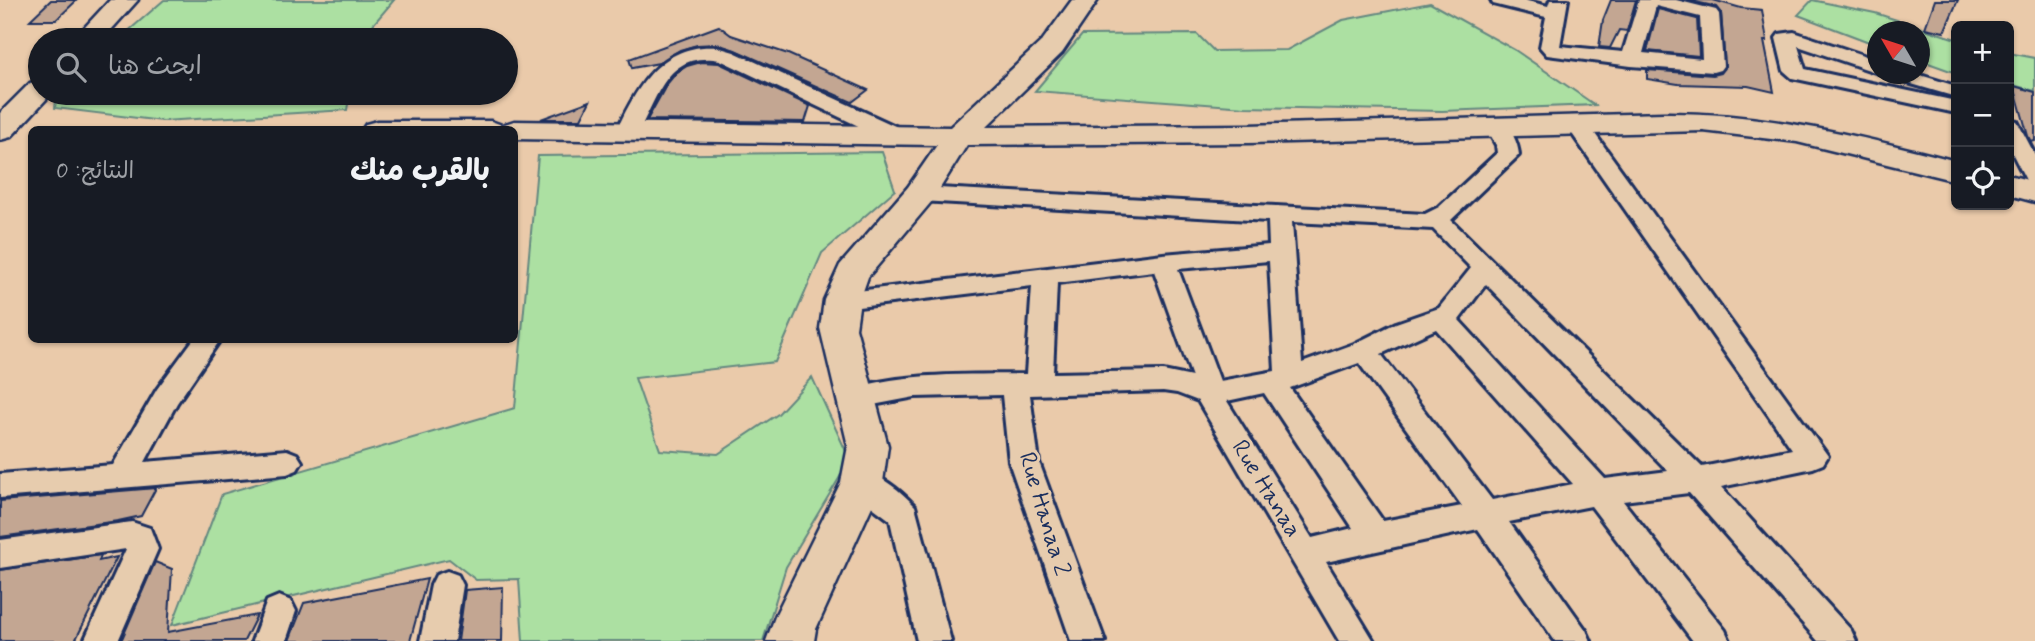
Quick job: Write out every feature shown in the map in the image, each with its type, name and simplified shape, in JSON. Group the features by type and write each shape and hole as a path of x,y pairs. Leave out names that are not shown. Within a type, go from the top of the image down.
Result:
{"street":[{"path":"98,28 125,0"},
{"path":"790,641 797,618 862,482 868,446 838,328 842,300 852,274 920,194 958,136 1044,56 1085,0"},
{"path":"1500,0 1558,7 1550,47 1552,50 1631,60 1713,65 1708,13 1651,0 1631,60"},
{"path":"1867,62 1794,38 1786,38 1797,73 1951,106"},
{"path":"627,132 645,92 663,68 710,52 727,56 898,136"},
{"path":"1929,84 1951,91"},
{"path":"0,131 28,102"},
{"path":"518,130 958,136 1363,132 1496,125 1696,123 1741,125 1877,150 1951,170"},
{"path":"920,194 1418,222 1437,219 1508,155 1507,145 1496,125"},
{"path":"1577,125 1624,187 1700,299 1813,456"},
{"path":"2014,136 2035,177"},
{"path":"0,138 28,139"},
{"path":"2014,186 2035,192"},
{"path":"1280,215 1285,341 1281,381 1376,536"},
{"path":"1437,219 1696,480 1839,641"},
{"path":"842,300 1163,262 1281,253"},
{"name":"Rue Hanaa","path":"1163,262 1206,375 1208,394 1306,553 1376,536 1598,492 1696,480 1813,456"},
{"path":"857,397 915,387 1163,381 1180,383 1208,394 1281,381 1364,351 1405,330 1452,312 1486,267"},
{"path":"1027,383 1045,276"},
{"path":"1441,317 1598,492 1713,641"},
{"path":"122,475 167,396 205,343"},
{"path":"1364,351 1486,515 1574,641"},
{"name":"Rue Hanaa 2","path":"1027,383 1027,474 1088,641"},
{"path":"0,486 287,462"},
{"path":"862,482 894,504 904,515 934,641"},
{"path":"0,554 132,535 139,537 142,549 101,641"},
{"path":"1306,553 1357,641"},
{"path":"437,641 447,585"}],"green space":[{"path":"164,0 394,0 370,28 132,28"},
{"path":"1812,0 1900,21 1867,21 1867,41 1798,15"},
{"path":"1430,3 1515,50 1595,105 1442,111 1245,107 1035,91 1082,35 1197,34 1214,51 1287,50 1343,20"},
{"path":"1930,31 1951,37 1951,71 1930,64"},
{"path":"2014,54 2035,58 2035,91 2014,85"},
{"path":"55,105 348,105 347,110 162,121 55,108"},
{"path":"882,152 895,190 822,253 775,362 635,378 660,450 718,454 778,414 812,377 850,460 786,567 763,641 523,641 519,579 476,580 449,559 172,625 222,494 515,408 538,156"}],"building":[{"path":"51,0 77,0 56,20 30,20"},
{"path":"1611,0 1636,0 1627,31 1619,30 1610,48 1599,47 1603,20"},
{"path":"1687,0 1713,0 1741,8 1762,10 1767,41 1764,41 1774,92 1748,86 1678,84 1647,79 1647,70 1713,75 1721,73 1725,68 1721,12 1717,7"},
{"path":"1935,0 1958,0 1944,32 1930,29 1930,21 1928,21"},
{"path":"1658,9 1697,19 1699,56 1647,51"},
{"path":"719,26 731,35 788,54 868,90 852,102 717,44 697,45 680,50 659,63 632,68 629,59"},
{"path":"701,62 719,63 810,106 805,122 647,120 676,73"},
{"path":"2014,86 2035,92 2035,141 2031,142"},
{"path":"590,101 581,119 541,119"},
{"path":"156,488 141,516 0,537 0,501"},
{"path":"101,555 99,561 117,557 75,641 0,641 0,570"},
{"path":"155,562 172,569 168,632 257,615 244,641 121,641"},
{"path":"427,579 410,641 289,641 304,603"},
{"path":"503,587 502,641 458,641 465,590"}]}
